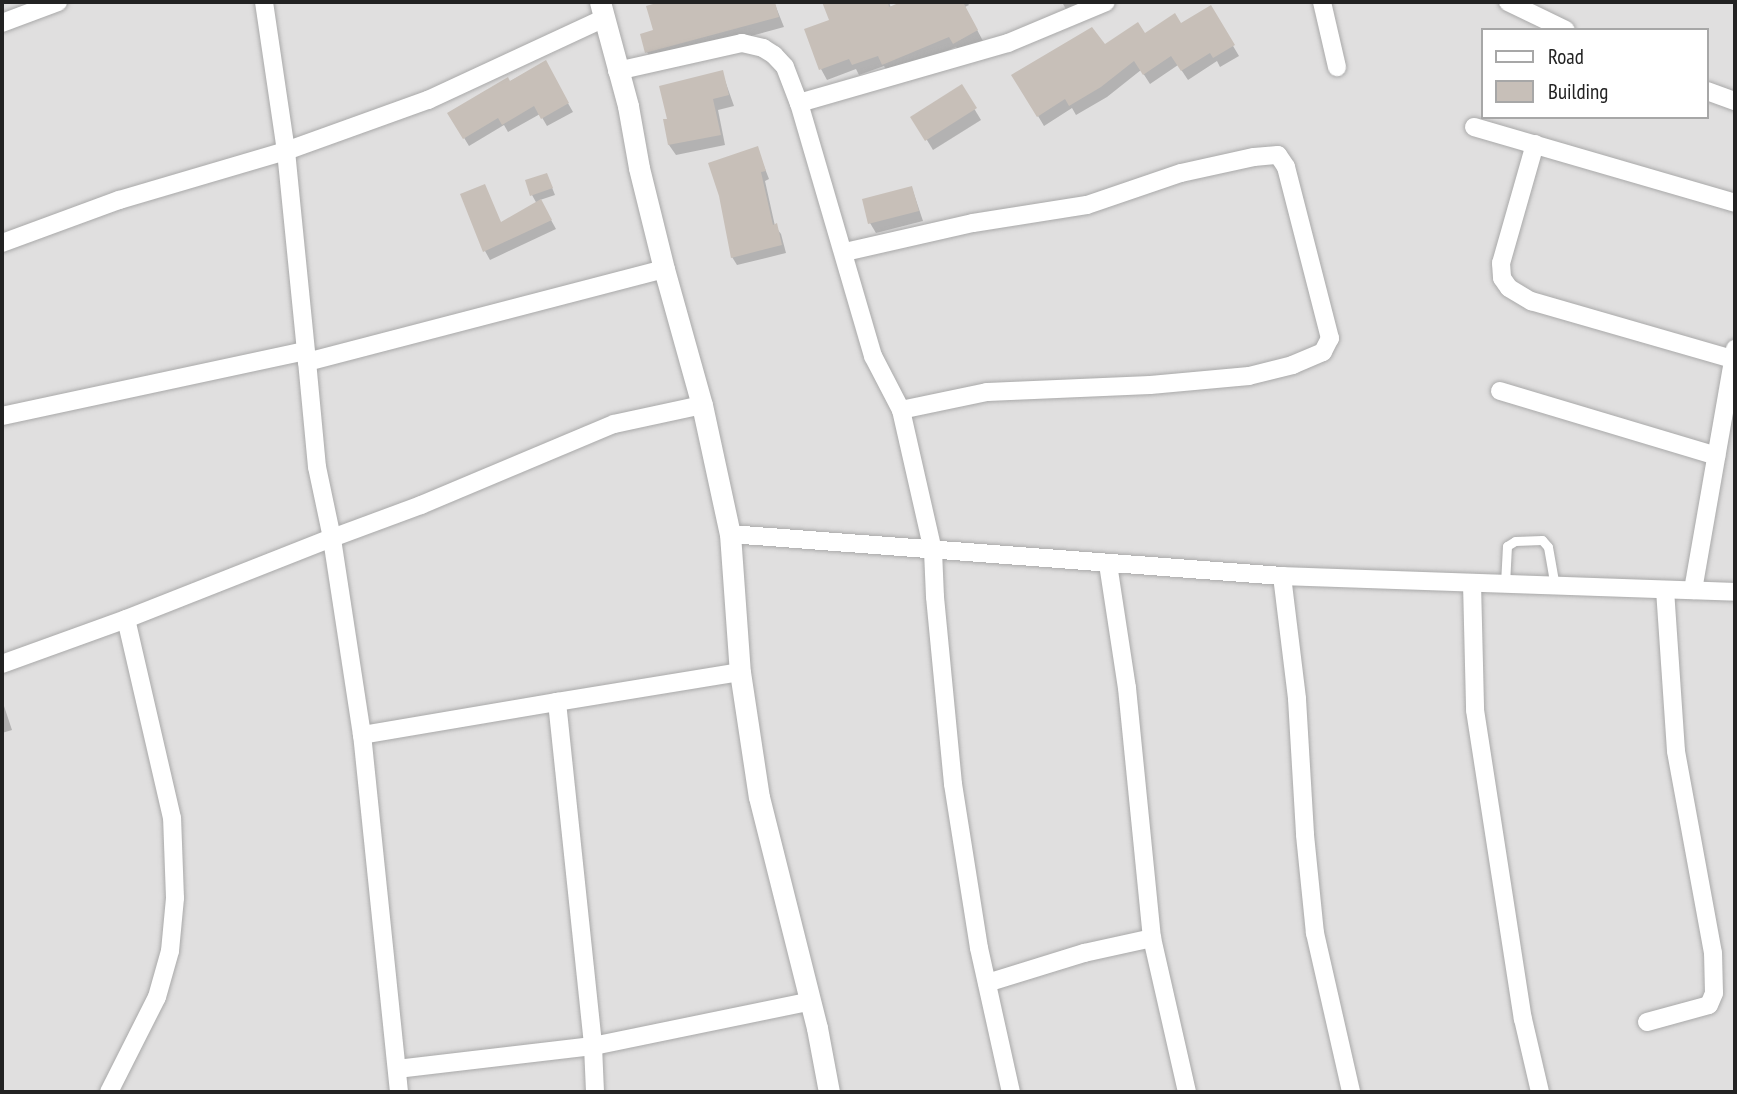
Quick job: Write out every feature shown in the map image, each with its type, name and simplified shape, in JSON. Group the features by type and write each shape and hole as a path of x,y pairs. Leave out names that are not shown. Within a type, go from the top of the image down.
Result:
{"street":[{"path":"2,23 58,2"},
{"path":"264,2 286,151 317,467 332,538 362,735 399,1092"},
{"path":"799,103 1008,43 1106,2"},
{"path":"1322,2 1337,67"},
{"path":"1508,2 1562,28"},
{"path":"2,243 119,200 286,151 428,100 602,10 628,106 639,169 664,269 702,405 730,534 740,672 759,797 808,1002 817,1028 829,1092"},
{"path":"617,71 742,43 763,48 774,55 785,67 799,103 845,252 873,356 901,410 933,551 953,784 987,983 1011,1092"},
{"path":"1709,92 1735,101"},
{"path":"1474,127 1735,203"},
{"path":"1535,145 1501,263 1502,278 1509,288 1531,302 1734,354 1693,590"},
{"path":"845,252 973,223 1087,205 1181,173 1264,155 1278,155 1286,167 1330,338 1323,352 1293,365 1249,376 1150,385 987,392 901,410"},
{"path":"2,416 306,357 664,269"},
{"path":"1500,391 1716,456"},
{"path":"2,664 126,620 421,505 614,424 702,405"},
{"path":"730,534 1282,576 1735,592"},
{"path":"1108,564 1127,688 1152,938 1187,1092"},
{"path":"1282,576 1297,699 1304,835 1315,933 1351,1092"},
{"path":"1472,583 1475,710 1523,1019 1540,1092"},
{"path":"1647,1022 1709,1005 1714,993 1713,953 1676,751 1664,590"},
{"path":"109,1092 157,997 170,951 175,898 172,818 126,620"},
{"path":"362,735 740,672"},
{"path":"556,702 593,1046 595,1092"},
{"path":"987,983 1084,953 1152,938"},
{"path":"397,1069 593,1046 808,1002"}],"lane":[{"path":"1505,584 1507,546 1515,541 1542,540 1548,547 1555,586"}],"shaded area":[{"path":"2,2 1735,2 1735,1092 2,1092"}],"building":[{"path":"660,2 775,2 779,17 645,53 640,34 653,30 646,6"},
{"path":"822,2 888,2 889,7 901,2 963,2 978,30 953,44 949,37 882,65 878,56 852,65 849,59 819,70 804,29 829,20"},
{"path":"1211,5 1235,45 1213,58 1210,53 1181,71 1171,56 1143,75 1134,61 1101,87 1069,106 1065,99 1037,117 1011,75 1092,27 1105,44 1138,22 1145,33 1175,13 1181,23"},
{"path":"546,60 569,103 541,119 534,106 502,125 498,118 463,139 447,113 508,77 510,81"},
{"path":"723,70 729,95 713,99 721,135 668,145 663,119 667,119 659,86"},
{"path":"962,84 977,108 925,141 910,117"},
{"path":"758,146 766,171 761,172 773,225 777,223 782,245 731,258 719,196 708,163"},
{"path":"547,173 553,188 530,196 525,180"},
{"path":"485,184 501,222 541,199 552,220 483,252 460,194"},
{"path":"912,186 919,211 868,224 862,199"}]}
